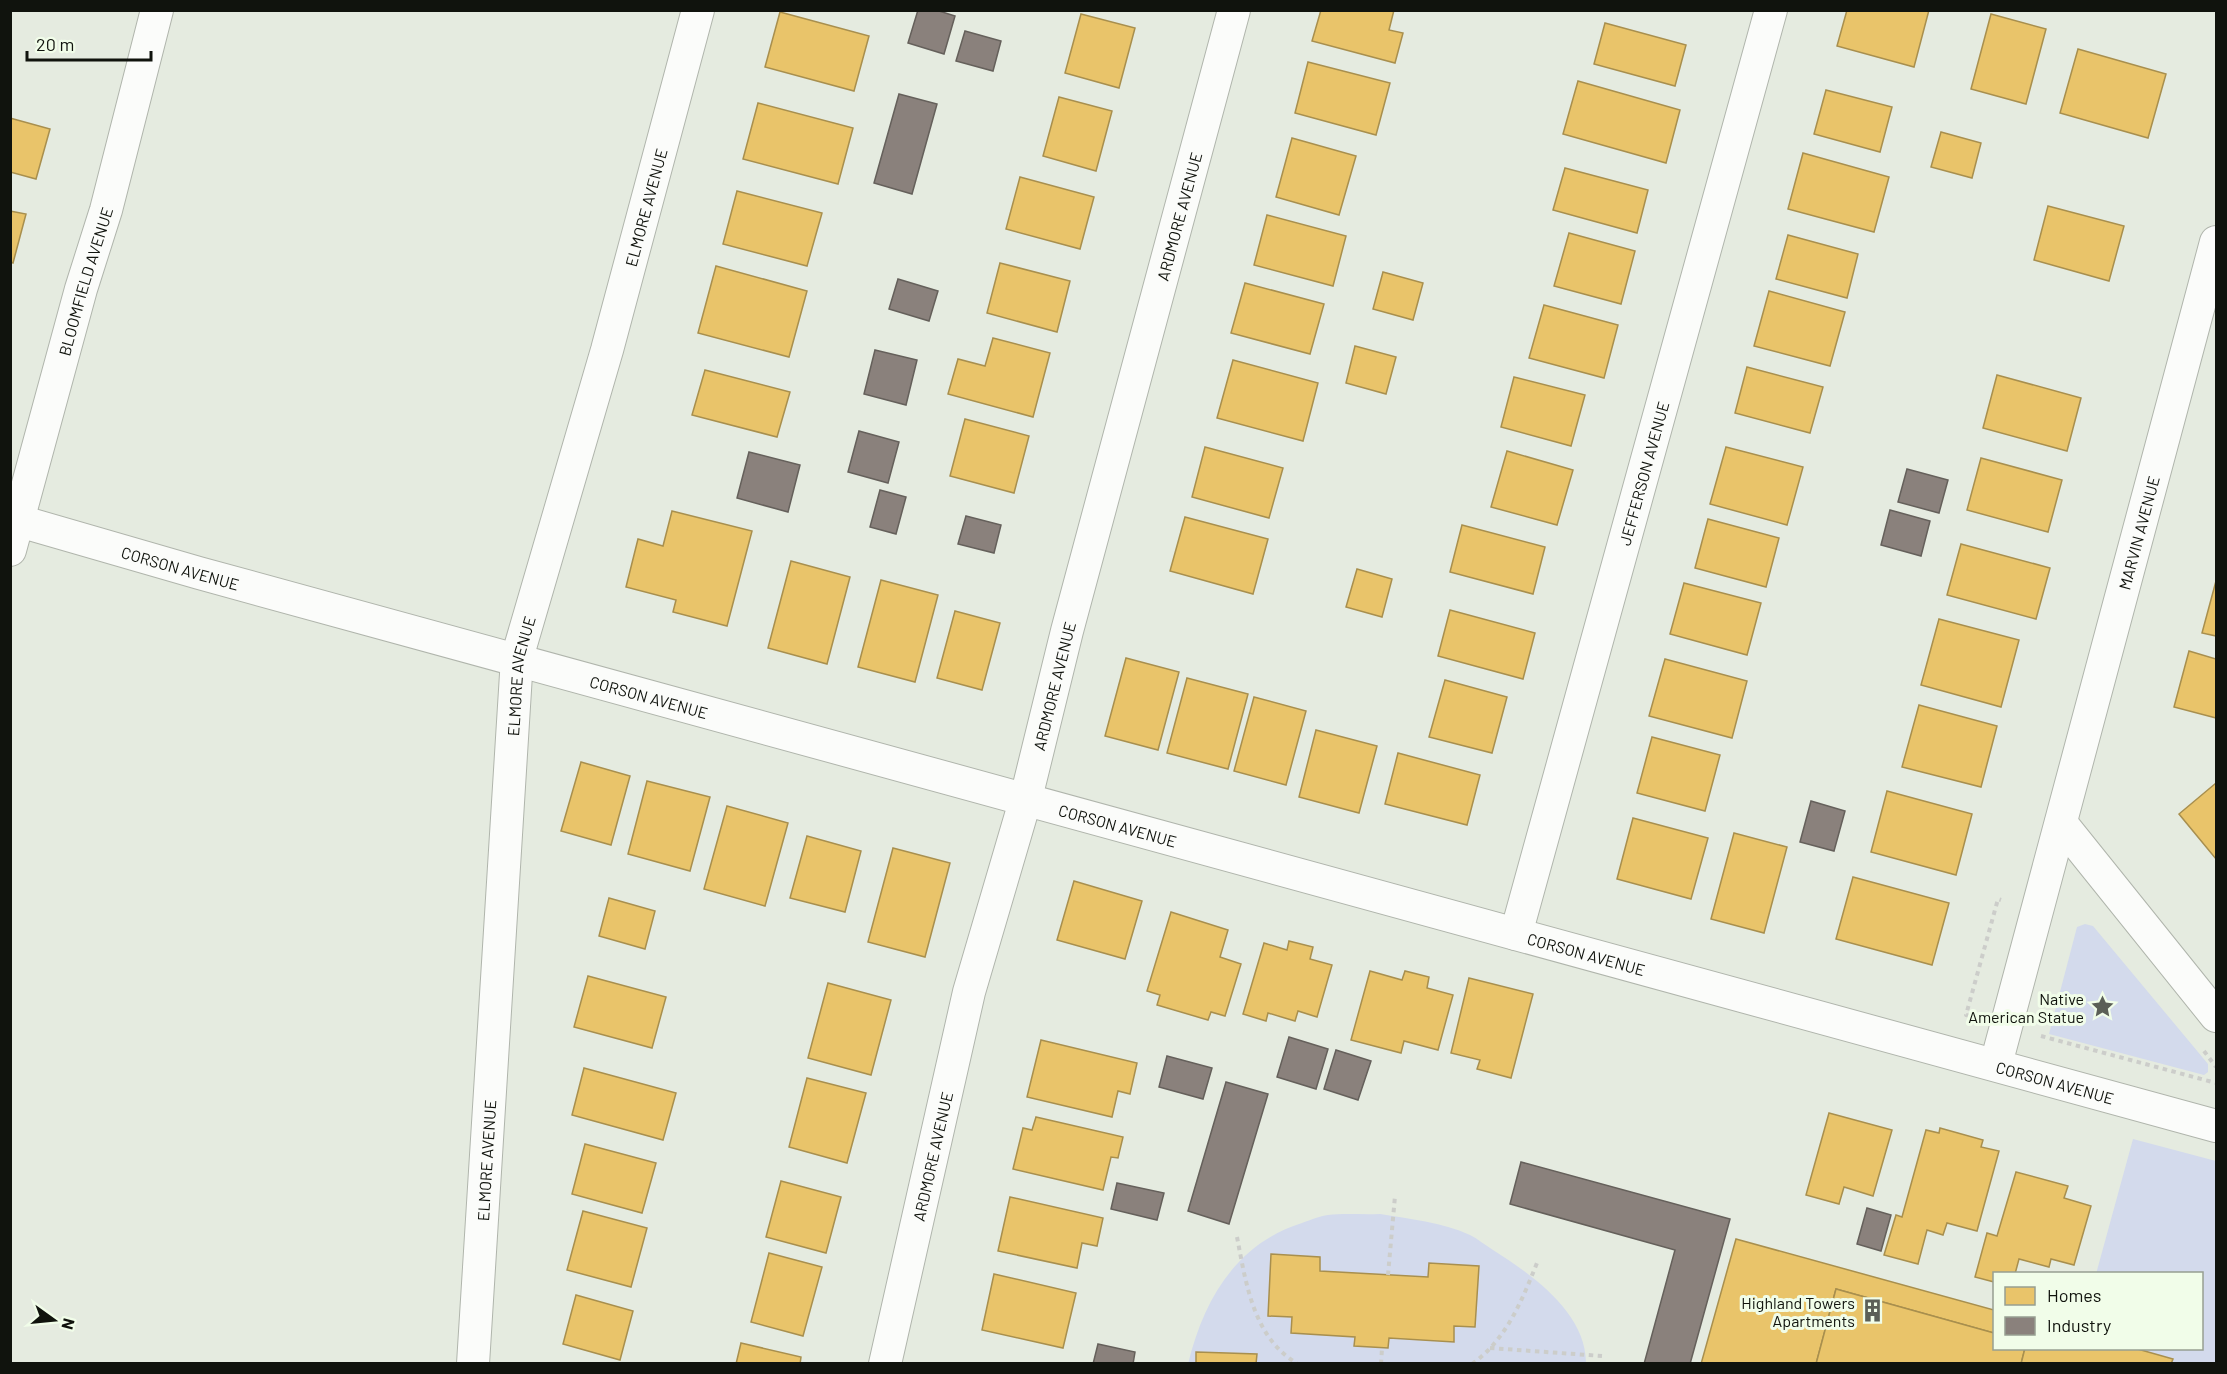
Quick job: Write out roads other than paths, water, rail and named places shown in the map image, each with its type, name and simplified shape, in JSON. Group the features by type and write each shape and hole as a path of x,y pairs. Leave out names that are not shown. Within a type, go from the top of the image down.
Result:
{"street":[{"name":"BLOOMFIELD AVENUE","path":"10,550 81,289 106,210 157,10"},
{"name":"ELMORE AVENUE","path":"473,1364 518,658 607,350 698,10"},
{"name":"ARDMORE AVENUE","path":"885,1364 969,992 1026,798 1070,620 1234,10"},
{"name":"JEFFERSON AVENUE","path":"1516,934 1771,10"},
{"name":"MARVIN AVENUE","path":"1996,1064 2217,242"},
{"name":"CORSON AVENUE","path":"19,520 199,573 518,658 2217,1126"},
{"path":"2061,823 2217,1016"}],"place":[{"name":"Native American Statue","path":"2102,1007"},
{"name":"Highland Towers Apartments","path":"1873,1311"}]}
